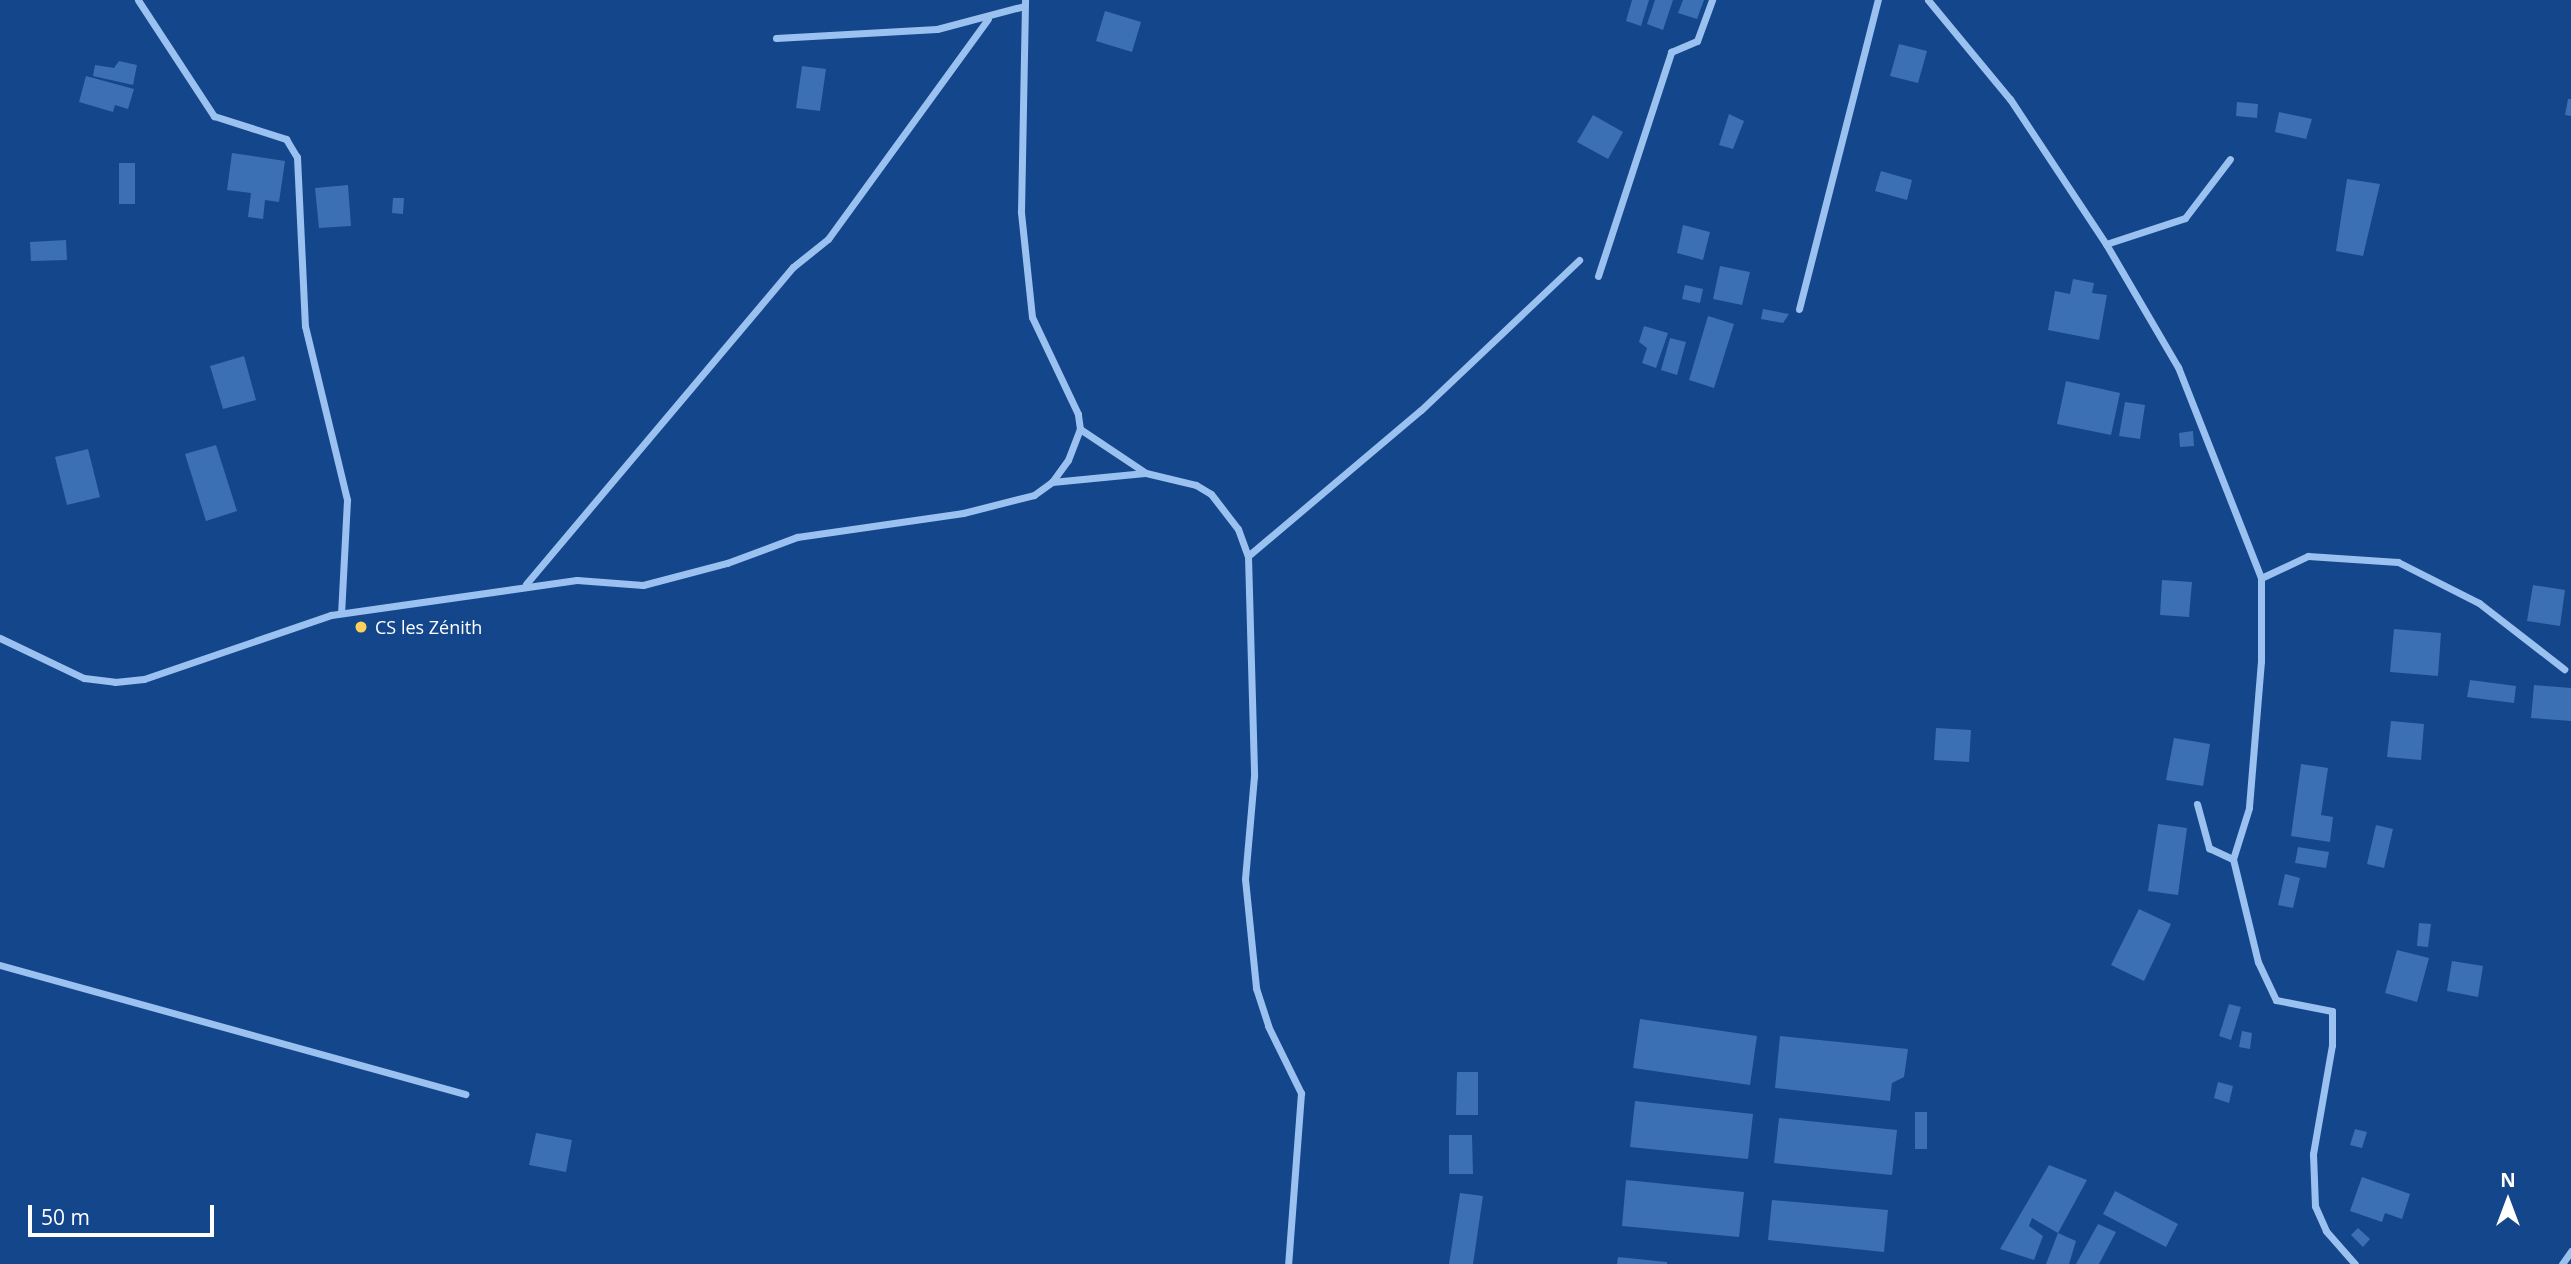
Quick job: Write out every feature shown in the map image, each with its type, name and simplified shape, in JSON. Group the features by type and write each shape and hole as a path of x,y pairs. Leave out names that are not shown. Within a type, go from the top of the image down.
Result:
{"street":[{"path":"138,0 214,116 286,139 297,157 305,326 347,500 341,613"},
{"path":"1598,276 1671,52 1697,41 1712,0"},
{"path":"1799,309 1878,0"},
{"path":"1928,0 2010,99 2106,244 2178,367 2261,578 2261,661 2249,808 2233,859 2258,962 2276,1000 2332,1012 2332,1045 2313,1153 2315,1206 2326,1231 2355,1264"},
{"path":"0,638 84,678 115,682 144,679 278,629 341,613 526,585 577,580 643,585 727,563 797,537 963,513 1034,495 1052,482 1068,460 1080,429 1078,414 1032,317 1021,212 1024,3 988,19 937,29 776,38"},
{"path":"526,585 793,267 828,239 988,19"},
{"path":"2106,244 2185,218 2230,159"},
{"path":"1248,556 1421,410 1579,260"},
{"path":"1080,429 1148,473 1196,485 1211,494 1238,528 1248,556 1254,776 1245,879 1254,974 1268,1026 1301,1093 1288,1264"},
{"path":"1052,482 1148,473"},
{"path":"2261,578 2308,556 2398,562 2479,603 2564,669"},
{"path":"2197,804 2209,848 2233,859"},
{"path":"0,965 465,1094"},
{"path":"2563,1264 2571,1251"}],"building":[{"path":"1632,0 1649,0 1641,26 1626,21"},
{"path":"1655,0 1673,0 1663,30 1647,24"},
{"path":"1683,0 1704,0 1697,19 1678,13"},
{"path":"1105,11 1141,22 1132,52 1096,41"},
{"path":"1899,44 1927,51 1918,83 1890,76"},
{"path":"119,61 137,65 133,85 93,76 95,65 114,68"},
{"path":"802,66 826,69 820,111 796,108"},
{"path":"86,76 134,89 128,109 115,105 113,112 79,102"},
{"path":"2568,99 2571,99 2571,116 2565,115"},
{"path":"2237,102 2258,104 2257,118 2236,116"},
{"path":"2279,112 2312,119 2306,139 2275,132"},
{"path":"1729,114 1744,121 1733,149 1719,145"},
{"path":"1593,115 1623,132 1608,159 1577,142"},
{"path":"232,153 285,161 279,202 265,200 263,219 248,217 251,193 227,190"},
{"path":"119,163 135,163 135,204 119,204"},
{"path":"1881,171 1912,180 1907,200 1875,191"},
{"path":"2347,179 2380,184 2363,256 2336,251"},
{"path":"348,185 351,226 319,228 315,188"},
{"path":"393,198 404,198 403,214 392,213"},
{"path":"1683,225 1710,232 1703,260 1677,253"},
{"path":"66,240 67,260 31,261 30,242"},
{"path":"1720,266 1750,272 1742,305 1713,299"},
{"path":"2073,279 2094,283 2092,293 2107,295 2099,340 2048,330 2055,291 2070,294"},
{"path":"1685,285 1703,289 1700,303 1682,299"},
{"path":"1763,309 1789,314 1783,323 1761,319"},
{"path":"1708,316 1734,324 1714,388 1689,380"},
{"path":"1644,326 1668,333 1656,368 1642,363 1647,348 1639,342"},
{"path":"1670,338 1686,342 1677,375 1661,370"},
{"path":"244,356 256,400 223,409 210,366"},
{"path":"2066,381 2120,393 2111,435 2057,424"},
{"path":"2125,402 2145,405 2140,439 2119,436"},
{"path":"2193,431 2194,446 2180,447 2179,433"},
{"path":"216,445 237,511 206,521 185,454"},
{"path":"88,449 100,497 67,505 55,457"},
{"path":"2162,580 2192,582 2189,617 2160,615"},
{"path":"2533,585 2565,590 2560,626 2527,621"},
{"path":"2394,629 2441,633 2438,676 2390,672"},
{"path":"2470,680 2516,686 2514,703 2467,697"},
{"path":"2534,685 2571,688 2571,721 2531,718"},
{"path":"2391,721 2424,724 2421,760 2387,757"},
{"path":"1936,728 1971,730 1969,762 1934,760"},
{"path":"2174,738 2210,744 2203,786 2166,780"},
{"path":"2301,764 2328,768 2321,815 2333,817 2330,842 2291,836"},
{"path":"2158,824 2187,828 2178,895 2148,891"},
{"path":"2376,825 2393,829 2384,868 2367,864"},
{"path":"2298,847 2329,852 2326,868 2295,863"},
{"path":"2285,874 2300,878 2293,908 2278,905"},
{"path":"2139,909 2171,924 2144,981 2111,965"},
{"path":"2419,923 2431,924 2428,947 2417,946"},
{"path":"2397,950 2429,958 2417,1002 2385,993"},
{"path":"2452,961 2483,966 2478,997 2447,991"},
{"path":"2229,1004 2241,1007 2231,1040 2219,1036"},
{"path":"1640,1019 1757,1036 1750,1085 1633,1068"},
{"path":"2242,1031 2252,1033 2250,1049 2239,1047"},
{"path":"1780,1036 1908,1049 1904,1077 1892,1083 1890,1101 1775,1088"},
{"path":"1457,1072 1478,1072 1478,1115 1456,1115"},
{"path":"2218,1082 2233,1086 2229,1103 2214,1098"},
{"path":"1635,1101 1753,1114 1748,1159 1630,1147"},
{"path":"1915,1112 1927,1112 1927,1149 1915,1149"},
{"path":"1779,1118 1897,1130 1892,1175 1774,1163"},
{"path":"2355,1129 2367,1132 2362,1148 2350,1145"},
{"path":"536,1133 572,1140 566,1172 529,1165"},
{"path":"1449,1135 1472,1135 1473,1174 1449,1174"},
{"path":"2049,1165 2087,1180 2058,1233 2032,1218 2029,1226 2043,1236 2034,1260 2000,1249"},
{"path":"2362,1177 2410,1194 2402,1219 2385,1213 2382,1222 2350,1211"},
{"path":"1626,1180 1744,1192 1739,1237 1622,1226"},
{"path":"2115,1191 2178,1224 2166,1247 2103,1214"},
{"path":"1460,1193 1483,1196 1473,1264 1449,1264"},
{"path":"1772,1200 1888,1210 1884,1252 1768,1240"},
{"path":"2098,1224 2116,1232 2099,1264 2076,1264"},
{"path":"2358,1228 2370,1239 2363,1247 2351,1235"},
{"path":"2058,1233 2076,1241 2069,1264 2046,1264"},
{"path":"1618,1257 1667,1262 1667,1264 1617,1264"}],"place":[{"name":"CS les Zénith","path":"361,627"}]}
